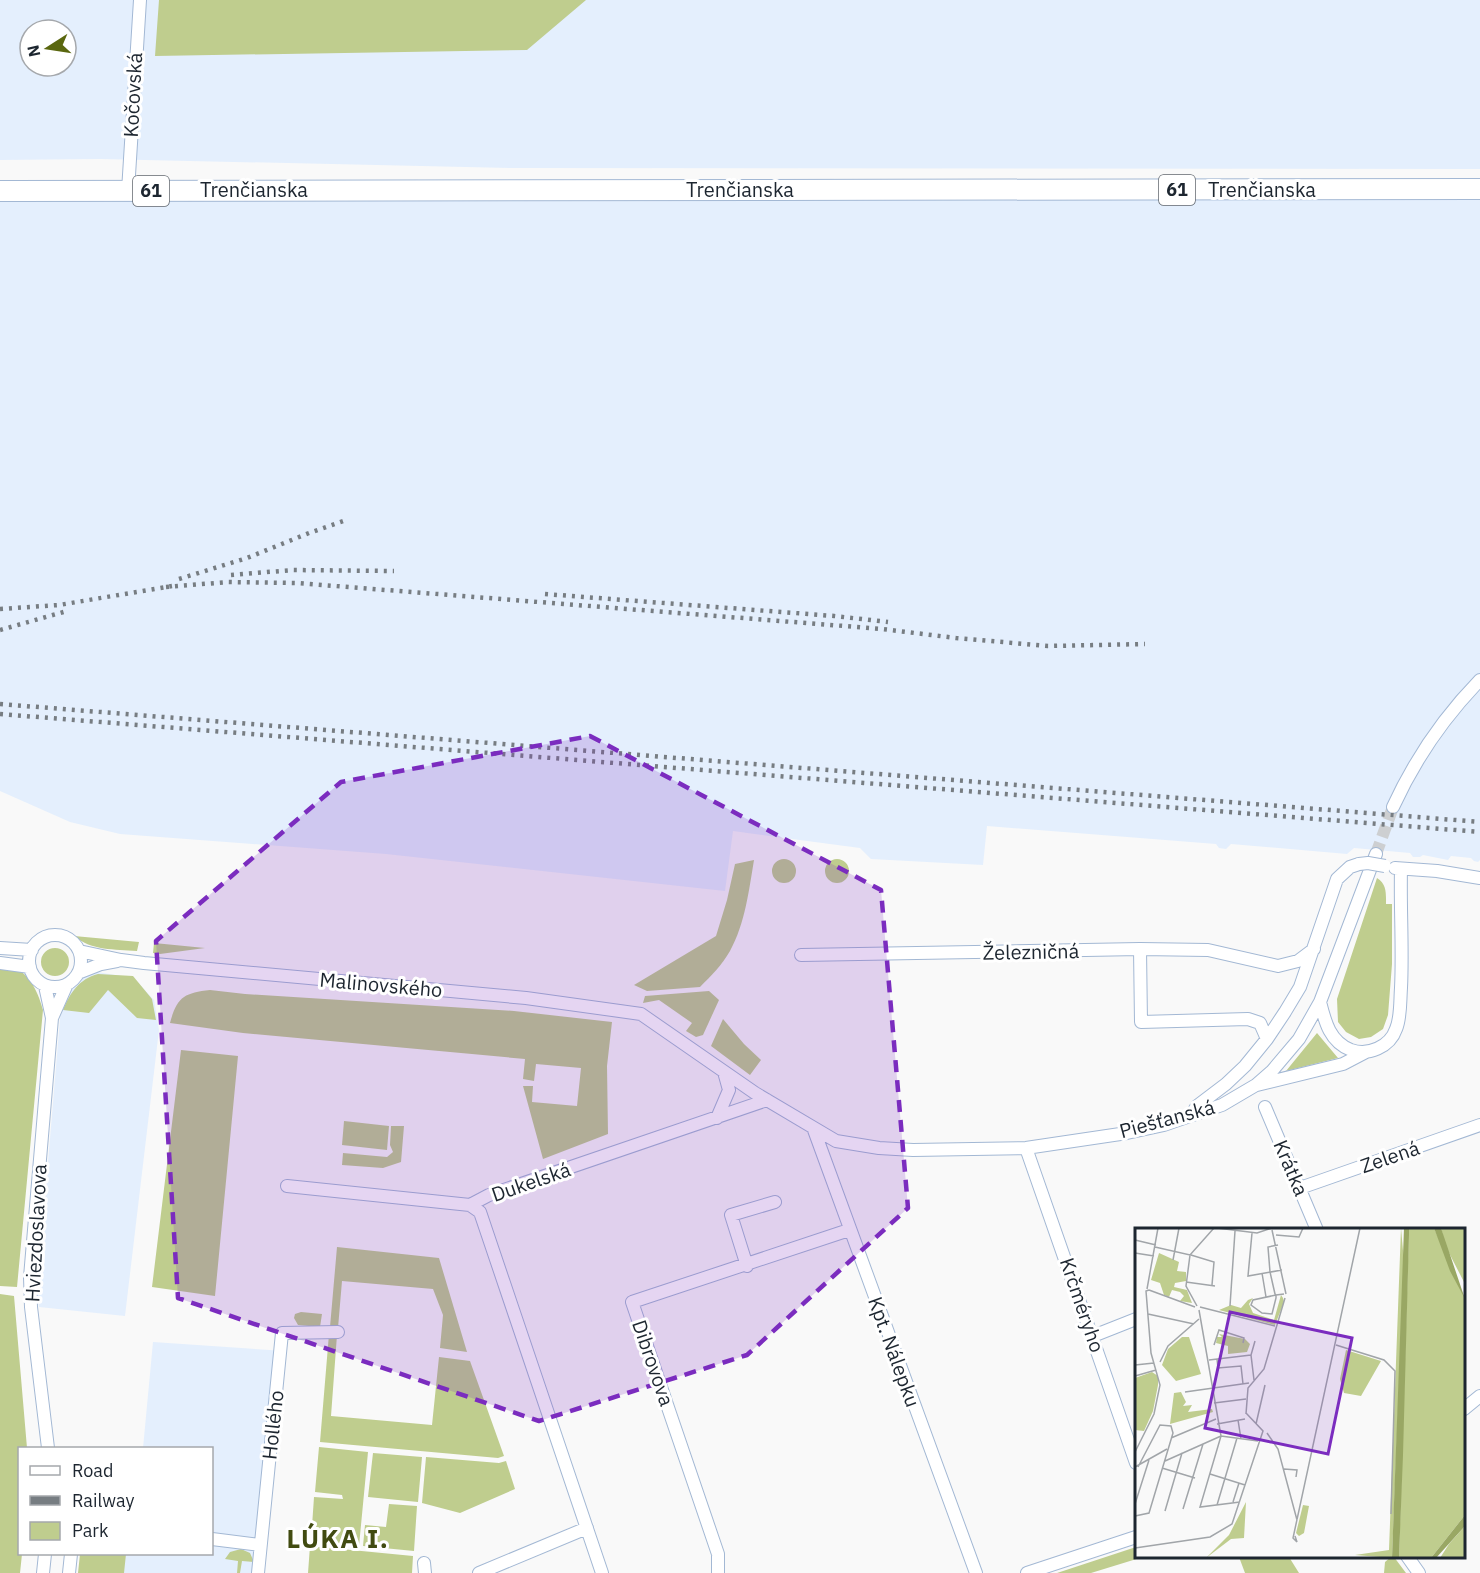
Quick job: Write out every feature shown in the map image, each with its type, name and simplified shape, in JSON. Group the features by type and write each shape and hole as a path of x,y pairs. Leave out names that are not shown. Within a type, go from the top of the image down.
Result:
{"main road":[{"name":"Trenčianska","path":"0,191 1480,189"}],"street":[{"name":"Kočovská","path":"128,191 140,0"},
{"path":"1393,807 1409,774 1432,736 1480,680"},
{"name":"Piešťanská","path":"641,1014 724,1072 814,1130 836,1141 879,1148 951,1151 1026,1148 1164,1125 1222,1105 1256,1085 1286,1056 1299,1039 1320,1002 1376,854"},
{"path":"1191,1115 1197,1106 1245,1066 1267,1039 1300,987 1337,879 1350,867 1368,863 1480,878"},
{"path":"1256,1085 1342,1064 1384,1046 1392,1038 1397,1028 1402,966 1401,869"},
{"path":"55,935 69,939 79,951 81,962 78,973 67,984 56,987 45,986 33,975 29,958 41,939 55,935"},
{"path":"0,948 32,950"},
{"path":"1140,949 1141,1022 1248,1018 1260,1023 1267,1039"},
{"name":"Železničná","path":"801,955 1140,949 1208,950 1278,966 1298,961 1314,949"},
{"name":"Malinovského","path":"79,951 121,960 526,998 641,1014"},
{"name":"Malinovského","path":"78,973 101,964 121,960"},
{"path":"0,963 30,967"},
{"name":"Hviezdoslavova","path":"52,1018 67,984"},
{"name":"Hviezdoslavova","path":"45,986 52,1018 30,1277 31,1307 48,1447"},
{"path":"1320,1002 1332,1035 1340,1044 1348,1049 1366,1052"},
{"path":"717,1118 729,1090 724,1072"},
{"name":"Dukelská","path":"287,1186 470,1205 489,1195 767,1100"},
{"name":"Krátka","path":"1265,1107 1316,1228"},
{"name":"Zelená","path":"1300,1188 1480,1125"},
{"name":"Kpt. Nálepku","path":"814,1130 976,1573"},
{"name":"Krčméryho","path":"1026,1148 1132,1438 1135,1453"},
{"path":"747,1266 731,1215 775,1202"},
{"path":"470,1205 480,1212 602,1573"},
{"name":"Dibrovova","path":"718,1573 718,1554 632,1302 747,1266 849,1230"},
{"path":"1093,1336 1135,1320"},
{"name":"Hollého","path":"258,1573 282,1333 338,1332"},
{"path":"1465,1408 1480,1396"},
{"path":"479,1573 587,1528"},
{"path":"1027,1573 1135,1538"},
{"path":"213,1539 260,1545"},
{"path":"43,1573 45,1555"},
{"path":"69,1573 71,1555"},
{"path":"1408,1558 1419,1573"}],"highlighted area":[{"path":"590,736 881,890 908,1208 747,1355 539,1421 178,1298 156,941 341,782"}],"shaded area":[{"path":"0,0 1480,0 1480,169 511,168 100,159 0,160"},
{"path":"1480,180 1480,860 1478,862 1471,858 1451,856 1448,860 1423,855 1413,857 1410,853 1354,848 1347,854 1231,844 1226,849 1219,848 1216,844 987,826 983,865 871,859 860,848 733,831 725,891 386,854 120,834 70,822 0,791 0,191"},
{"path":"97,972 134,978 154,1000 159,1030 125,1316 39,1307 37,1294 61,1007 75,979"},
{"path":"153,1342 285,1351 264,1573 79,1573 81,1555 213,1555 213,1447 143,1447"}],"green space":[{"path":"159,0 586,0 527,50 155,56"},
{"path":"784,859 793,862 796,871 793,880 784,883 775,880 772,871 775,862"},
{"path":"837,859 846,862 849,871 846,880 837,883 828,880 825,871 828,862"},
{"path":"754,860 746,907 735,941 720,966 708,979 700,987 647,991 634,985 716,936 735,864"},
{"path":"1377,878 1384,886 1386,904 1392,904 1392,964 1388,1015 1383,1029 1371,1037 1359,1039 1346,1032 1338,1022 1337,999"},
{"path":"74,936 139,942 137,951 112,949 96,947"},
{"path":"154,943 205,948 160,954 153,953"},
{"path":"55,948 65,952 69,962 65,972 55,976 45,972 41,962 45,952"},
{"path":"0,966 13,967 26,975 37,992 43,1010 17,1287 0,1286"},
{"path":"98,974 133,976 152,999 156,1020 137,1018 108,990 89,1013 63,1010 80,983"},
{"path":"210,990 514,1011 612,1022 607,1066 608,1134 543,1159 523,1086 533,1086 532,1102 577,1106 581,1068 536,1064 534,1081 523,1079 525,1059 243,1033 170,1023 176,1007 183,998"},
{"path":"709,991 719,1000 703,1035 696,1037 686,1031 692,1023 659,1000 643,1003 645,996"},
{"path":"723,1019 761,1060 750,1075 711,1046"},
{"path":"1317,1033 1338,1058 1286,1071"},
{"path":"181,1050 238,1056 215,1296 152,1287"},
{"path":"344,1121 389,1126 387,1150 342,1145"},
{"path":"391,1126 404,1126 401,1162 383,1168 342,1165 343,1153 387,1157 393,1152 390,1145"},
{"path":"337,1247 439,1258 467,1352 440,1348 443,1315 433,1289 342,1281 338,1328 330,1327"},
{"path":"0,1294 14,1296 27,1447 18,1447 18,1555 22,1555 20,1573 0,1573"},
{"path":"301,1312 322,1314 320,1327 298,1325 294,1318 295,1314"},
{"path":"329,1334 337,1335 331,1416 432,1425 439,1357 470,1361 504,1456 498,1458 320,1442"},
{"path":"319,1447 368,1452 359,1546 311,1541 314,1497 343,1499 342,1495 315,1492"},
{"path":"373,1453 422,1457 418,1502 368,1497"},
{"path":"426,1457 499,1463 506,1461 515,1489 460,1513 422,1503"},
{"path":"389,1504 417,1506 414,1551 363,1546 365,1525 386,1527"},
{"path":"310,1546 413,1556 412,1573 308,1573"},
{"path":"1135,1547 1135,1558 1140,1558 1091,1573 1057,1573"},
{"path":"241,1549 250,1553 254,1562 242,1561 240,1573 237,1573 238,1561 225,1559 230,1552"},
{"path":"80,1555 126,1555 124,1573 78,1573"},
{"path":"1239,1558 1290,1558 1299,1573 1245,1573"},
{"path":"1390,1558 1395,1558 1406,1573 1384,1573 1385,1562"}],"tunnel":[{"path":"1376,854 1393,807"}],"railway":[{"path":"179,579 247,558 346,520"},
{"path":"231,575 293,570 394,571"},
{"path":"166,587 228,582 297,583 882,629 1048,646 1145,644"},
{"path":"0,609 59,605 172,586"},
{"path":"545,594 888,622"},
{"path":"0,630 67,611"},
{"path":"0,704 1480,822"},
{"path":"0,714 1480,832"}],"district":[{"name":"LÚKA I.","path":"338,1539"}]}
